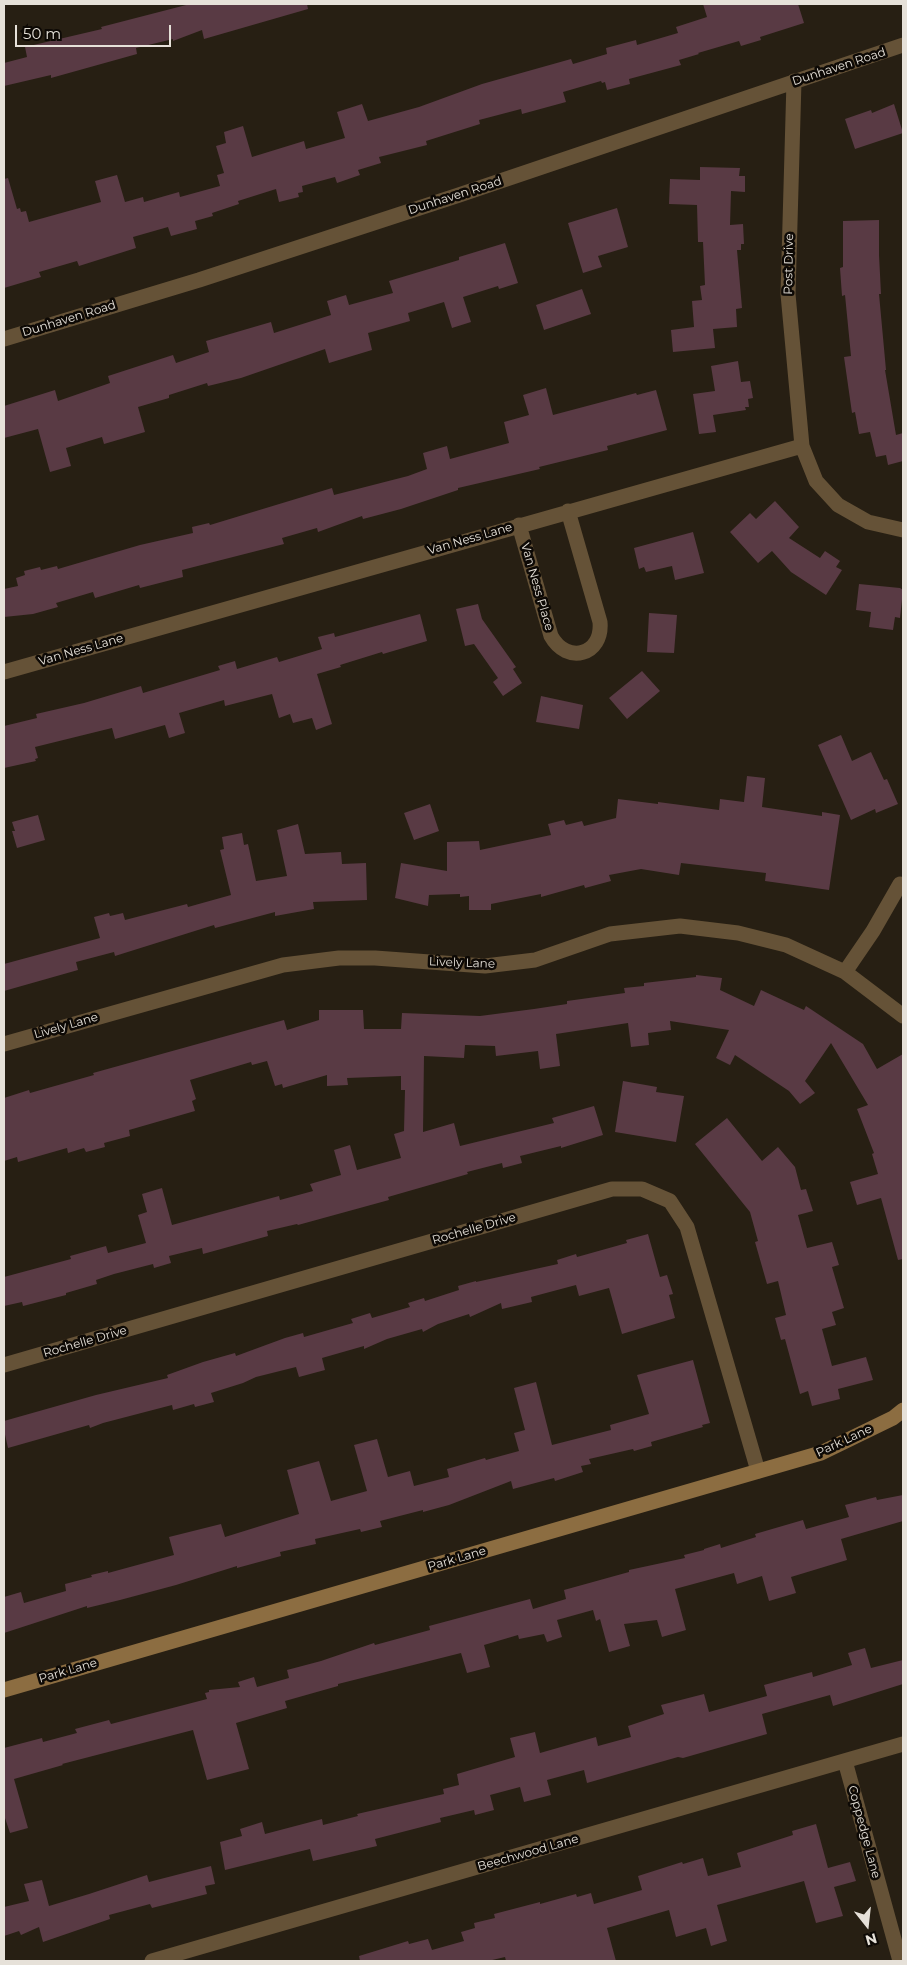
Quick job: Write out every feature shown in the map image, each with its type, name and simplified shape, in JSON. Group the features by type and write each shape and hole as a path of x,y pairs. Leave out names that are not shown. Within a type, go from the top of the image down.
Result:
{"street":[{"name":"Dunhaven Road","path":"4,338 236,268 903,45"},
{"name":"Post Drive","path":"794,81 788,294 802,446"},
{"name":"Van Ness Lane","path":"4,672 802,446"},
{"path":"802,446 816,481 838,505 868,522 903,530"},
{"name":"Van Ness Place","path":"520,525 551,636 555,644 562,650 578,654 594,646 599,639 601,631 568,511"},
{"path":"845,972 873,931 900,884"},
{"name":"Lively Lane","path":"4,1044 283,965 339,958 375,958 485,966 535,960 610,934 680,926 738,933 786,945 845,972 903,1016"},
{"name":"Rochelle Drive","path":"4,1365 612,1190 642,1189 670,1201 687,1227 758,1471"},
{"name":"Park Lane","path":"4,1690 821,1453 892,1418 903,1410"},
{"name":"Beechwood Lane","path":"152,1961 903,1744"},
{"name":"Coppedge Lane","path":"845,1761 900,1961"}],"building":[{"path":"190,4 307,4 308,9 204,39 202,30 173,41 173,39 136,48 137,54 51,78 51,75 4,86 4,63 27,57 25,47 102,29 101,27"},
{"path":"703,4 798,4 804,23 760,37 761,40 741,46 739,41 698,53 679,60 681,65 629,79 630,84 607,90 605,82 602,83 601,81 563,92 566,102 522,114 521,109 479,120 480,124 426,141 427,145 379,157 381,163 358,170 360,175 337,183 335,177 302,186 303,192 298,193 299,197 279,202 276,189 238,201 239,204 212,213 213,216 195,221 197,229 171,236 168,227 133,237 136,248 79,266 77,261 39,272 41,277 4,288 4,179 8,178 17,209 20,208 21,212 26,211 29,222 101,202 95,181 117,175 125,202 143,197 144,202 179,192 180,197 220,186 217,175 224,173 216,146 226,143 224,132 243,126 252,157 304,141 306,149 345,138 337,112 362,104 368,121 419,107 482,84 571,59 573,64 607,54 606,48 636,40 637,45 678,33 676,27 707,17"},
{"path":"894,104 903,133 855,149 845,119 871,110 872,113"},
{"path":"700,167 740,168 739,176 745,176 745,192 731,191 730,225 743,224 744,244 741,244 741,250 737,250 742,308 736,309 737,327 713,329 715,348 673,352 671,330 694,327 692,301 702,300 700,286 705,285 703,242 698,242 697,205 669,204 670,179 700,180"},
{"path":"617,208 628,247 598,256 602,267 583,273 568,223"},
{"path":"879,220 881,294 879,294 885,370 896,435 903,433 903,461 888,465 886,455 876,457 870,432 859,434 855,412 852,413 844,357 851,356 845,295 842,296 840,268 843,267 843,221"},
{"path":"505,243 518,283 499,289 498,286 463,297 471,322 452,328 444,302 408,313 410,321 368,333 372,350 329,363 325,349 241,378 208,386 207,383 169,395 169,398 138,407 145,432 104,444 102,437 66,448 71,466 50,472 38,429 4,438 4,406 55,390 58,401 110,383 108,376 173,355 176,363 209,352 206,341 271,322 274,333 331,315 327,301 346,295 349,305 393,293 389,281 459,260 459,257"},
{"path":"582,289 591,314 544,330 536,305"},
{"path":"738,361 741,382 750,381 753,398 748,399 749,407 745,407 746,410 713,415 716,432 699,434 693,394 715,391 711,366"},
{"path":"546,388 553,415 636,393 637,395 656,390 667,430 607,446 608,450 539,467 540,469 458,488 458,490 401,509 363,519 362,516 318,532 317,528 282,538 284,544 182,570 183,577 140,588 139,585 95,598 93,592 56,603 58,607 33,614 4,617 4,589 18,586 16,578 25,575 24,571 40,567 41,570 57,566 58,569 140,545 193,533 192,527 209,523 210,525 332,488 334,495 408,476 427,469 423,453 447,446 450,459 509,443 504,422 529,415 523,395"},
{"path":"775,501 799,527 789,538 820,558 825,551 840,561 836,567 842,570 826,595 791,572 772,551 758,563 730,532 750,513 756,519"},
{"path":"693,532 704,573 675,580 672,566 646,572 644,567 639,569 634,548"},
{"path":"859,584 900,588 903,590 900,618 895,617 893,630 869,627 871,612 856,610"},
{"path":"478,604 482,619 516,667 513,669 522,683 503,696 493,682 498,678 474,644 465,646 456,609"},
{"path":"649,613 677,615 674,653 647,652"},
{"path":"420,614 427,641 383,654 382,652 317,674 332,724 316,730 312,718 293,723 290,714 279,718 272,694 225,706 224,700 179,713 185,733 169,738 165,725 115,739 112,728 35,747 38,758 35,759 36,761 4,768 4,726 37,718 36,714 84,703 141,686 143,693 220,670 218,666 235,661 237,669 277,657 279,662 322,649 318,637 334,633 335,637"},
{"path":"642,671 660,691 627,719 609,698"},
{"path":"541,696 583,705 579,729 536,722"},
{"path":"841,735 852,761 871,752 884,780 887,779 898,804 876,813 875,809 851,820 818,745"},
{"path":"747,776 765,778 762,807 822,816 822,812 840,815 829,890 765,881 766,873 681,863 679,875 641,869 609,875 611,881 585,888 584,885 541,897 541,894 491,904 491,910 469,910 469,896 460,897 460,894 429,895 428,906 395,898 401,863 447,871 447,842 479,841 480,850 551,835 548,824 564,820 566,825 582,821 584,826 616,818 618,799 719,810 720,799 744,802"},
{"path":"430,804 439,831 414,840 404,813"},
{"path":"38,815 45,840 17,848 12,831 15,831 12,822"},
{"path":"298,824 305,854 341,852 342,864 366,863 367,900 313,902 314,909 275,916 275,912 215,928 214,925 115,956 114,952 76,962 78,970 4,991 4,964 100,938 94,917 109,913 110,916 123,913 125,920 187,904 188,907 231,895 220,850 224,849 222,837 242,833 244,845 248,844 256,881 287,876 277,830"},
{"path":"696,975 722,978 720,990 754,1006 761,990 804,1010 806,1006 863,1044 877,1069 903,1054 903,1259 898,1260 881,1198 857,1205 850,1182 878,1174 872,1154 874,1153 857,1109 868,1105 831,1043 805,1081 815,1093 800,1104 789,1091 735,1055 730,1065 716,1058 729,1030 670,1021 671,1030 648,1033 649,1045 631,1047 628,1023 556,1034 560,1066 540,1069 538,1051 496,1056 495,1046 465,1045 464,1058 424,1056 423,1132 454,1123 460,1146 554,1123 552,1118 594,1106 603,1135 561,1148 561,1146 520,1156 522,1163 503,1168 502,1163 467,1172 468,1174 388,1197 389,1200 298,1225 267,1231 268,1236 203,1254 202,1248 169,1256 171,1263 154,1268 153,1264 114,1274 96,1280 97,1284 66,1293 66,1295 23,1306 22,1302 4,1306 4,1277 71,1259 70,1256 106,1246 108,1253 146,1243 138,1215 147,1212 142,1194 162,1188 172,1225 279,1196 280,1200 313,1191 310,1184 341,1175 334,1150 350,1145 357,1170 401,1158 394,1134 404,1131 405,1090 401,1090 401,1076 347,1078 348,1085 327,1086 327,1075 283,1088 282,1084 275,1086 267,1061 252,1065 251,1062 190,1080 196,1099 192,1101 195,1111 129,1130 130,1136 104,1143 105,1147 86,1152 84,1148 68,1153 67,1148 18,1162 17,1157 4,1161 4,1098 29,1090 30,1093 94,1075 93,1073 284,1020 287,1030 319,1020 319,1010 363,1010 364,1029 401,1029 402,1013 480,1016 567,1004 567,1001 625,993 624,988 644,986 644,983 696,977"},
{"path":"623,1081 657,1087 656,1092 684,1096 676,1142 615,1132"},
{"path":"727,1118 762,1161 778,1147 795,1167 801,1190 806,1189 813,1211 798,1215 807,1248 832,1242 839,1265 832,1267 844,1308 832,1312 836,1325 822,1329 832,1366 866,1357 873,1380 838,1389 840,1399 812,1406 808,1391 800,1394 785,1339 781,1340 775,1318 786,1315 778,1281 767,1284 755,1242 758,1241 750,1212 695,1144"},
{"path":"648,1234 660,1277 667,1275 673,1294 669,1295 675,1318 622,1334 609,1288 579,1296 576,1285 531,1297 532,1302 502,1309 501,1303 470,1317 469,1314 438,1324 423,1332 422,1329 387,1339 364,1349 364,1346 322,1358 325,1370 299,1377 296,1367 256,1377 211,1393 214,1402 195,1407 194,1404 173,1410 172,1405 90,1428 89,1425 8,1448 4,1421 96,1395 168,1378 167,1375 203,1362 235,1353 236,1356 303,1333 304,1337 353,1323 351,1319 370,1313 372,1318 410,1307 408,1303 424,1298 425,1301 459,1290 458,1286 558,1264 557,1260 576,1254 577,1257 627,1243 626,1240"},
{"path":"693,1360 710,1423 702,1425 703,1427 651,1442 652,1446 589,1459 591,1464 581,1466 583,1472 555,1481 554,1478 513,1489 511,1481 449,1505 380,1521 382,1527 361,1532 360,1529 315,1539 316,1544 280,1552 281,1556 237,1568 237,1566 120,1600 87,1608 87,1606 4,1633 4,1597 21,1592 24,1603 66,1591 65,1584 92,1577 91,1575 108,1571 108,1573 174,1555 169,1537 221,1524 225,1537 299,1514 287,1470 319,1461 331,1501 367,1491 354,1445 377,1439 388,1477 410,1471 414,1486 449,1477 447,1469 519,1451 514,1433 525,1430 514,1388 536,1382 552,1445 611,1430 610,1425 649,1414 637,1375"},
{"path":"903,1495 903,1521 841,1539 847,1560 791,1577 796,1593 769,1601 762,1576 737,1584 734,1573 675,1589 686,1630 662,1637 657,1620 624,1624 630,1646 609,1652 600,1619 596,1621 593,1610 557,1620 562,1637 547,1642 544,1634 519,1639 518,1635 484,1645 490,1667 467,1673 461,1653 338,1684 338,1686 285,1701 287,1708 236,1723 249,1769 207,1780 193,1730 62,1764 14,1779 28,1828 10,1833 4,1815 4,1748 42,1738 43,1742 77,1733 75,1729 109,1720 111,1724 207,1699 205,1693 209,1692 209,1690 240,1687 238,1682 254,1677 257,1687 289,1678 287,1670 374,1643 375,1645 430,1630 429,1626 530,1599 533,1609 566,1599 564,1590 629,1572 629,1570 685,1558 684,1555 720,1544 721,1548 756,1537 755,1534 803,1520 806,1529 849,1517 845,1505 876,1497 877,1500"},
{"path":"865,1648 871,1668 903,1660 903,1684 833,1706 830,1695 762,1714 767,1734 683,1758 678,1757 587,1783 584,1770 547,1780 551,1795 524,1802 520,1787 490,1795 494,1810 475,1815 474,1810 440,1818 441,1822 375,1839 377,1846 313,1861 310,1849 225,1870 220,1842 242,1836 240,1829 262,1822 265,1834 322,1819 323,1825 358,1816 357,1814 444,1794 443,1789 459,1785 457,1774 515,1757 510,1738 535,1732 540,1753 596,1737 598,1746 631,1737 628,1726 664,1714 661,1705 704,1694 709,1712 767,1696 764,1685 812,1672 813,1677 852,1665 848,1653"},
{"path":"816,1824 828,1868 850,1862 856,1881 834,1887 843,1916 816,1923 804,1881 717,1905 727,1941 711,1946 706,1928 676,1937 669,1910 607,1928 616,1961 506,1961 505,1957 488,1961 360,1961 359,1956 408,1941 409,1944 428,1939 432,1950 464,1941 461,1932 475,1928 474,1923 495,1918 494,1914 540,1902 540,1904 576,1894 577,1897 591,1893 594,1904 642,1890 638,1876 682,1862 683,1864 703,1858 708,1876 741,1867 737,1853 793,1835 792,1831"},
{"path":"211,1866 215,1884 205,1886 207,1894 152,1908 150,1904 109,1915 110,1919 43,1942 39,1927 21,1935 19,1931 4,1936 4,1907 29,1901 24,1884 42,1880 49,1906 147,1875 149,1882"}]}
